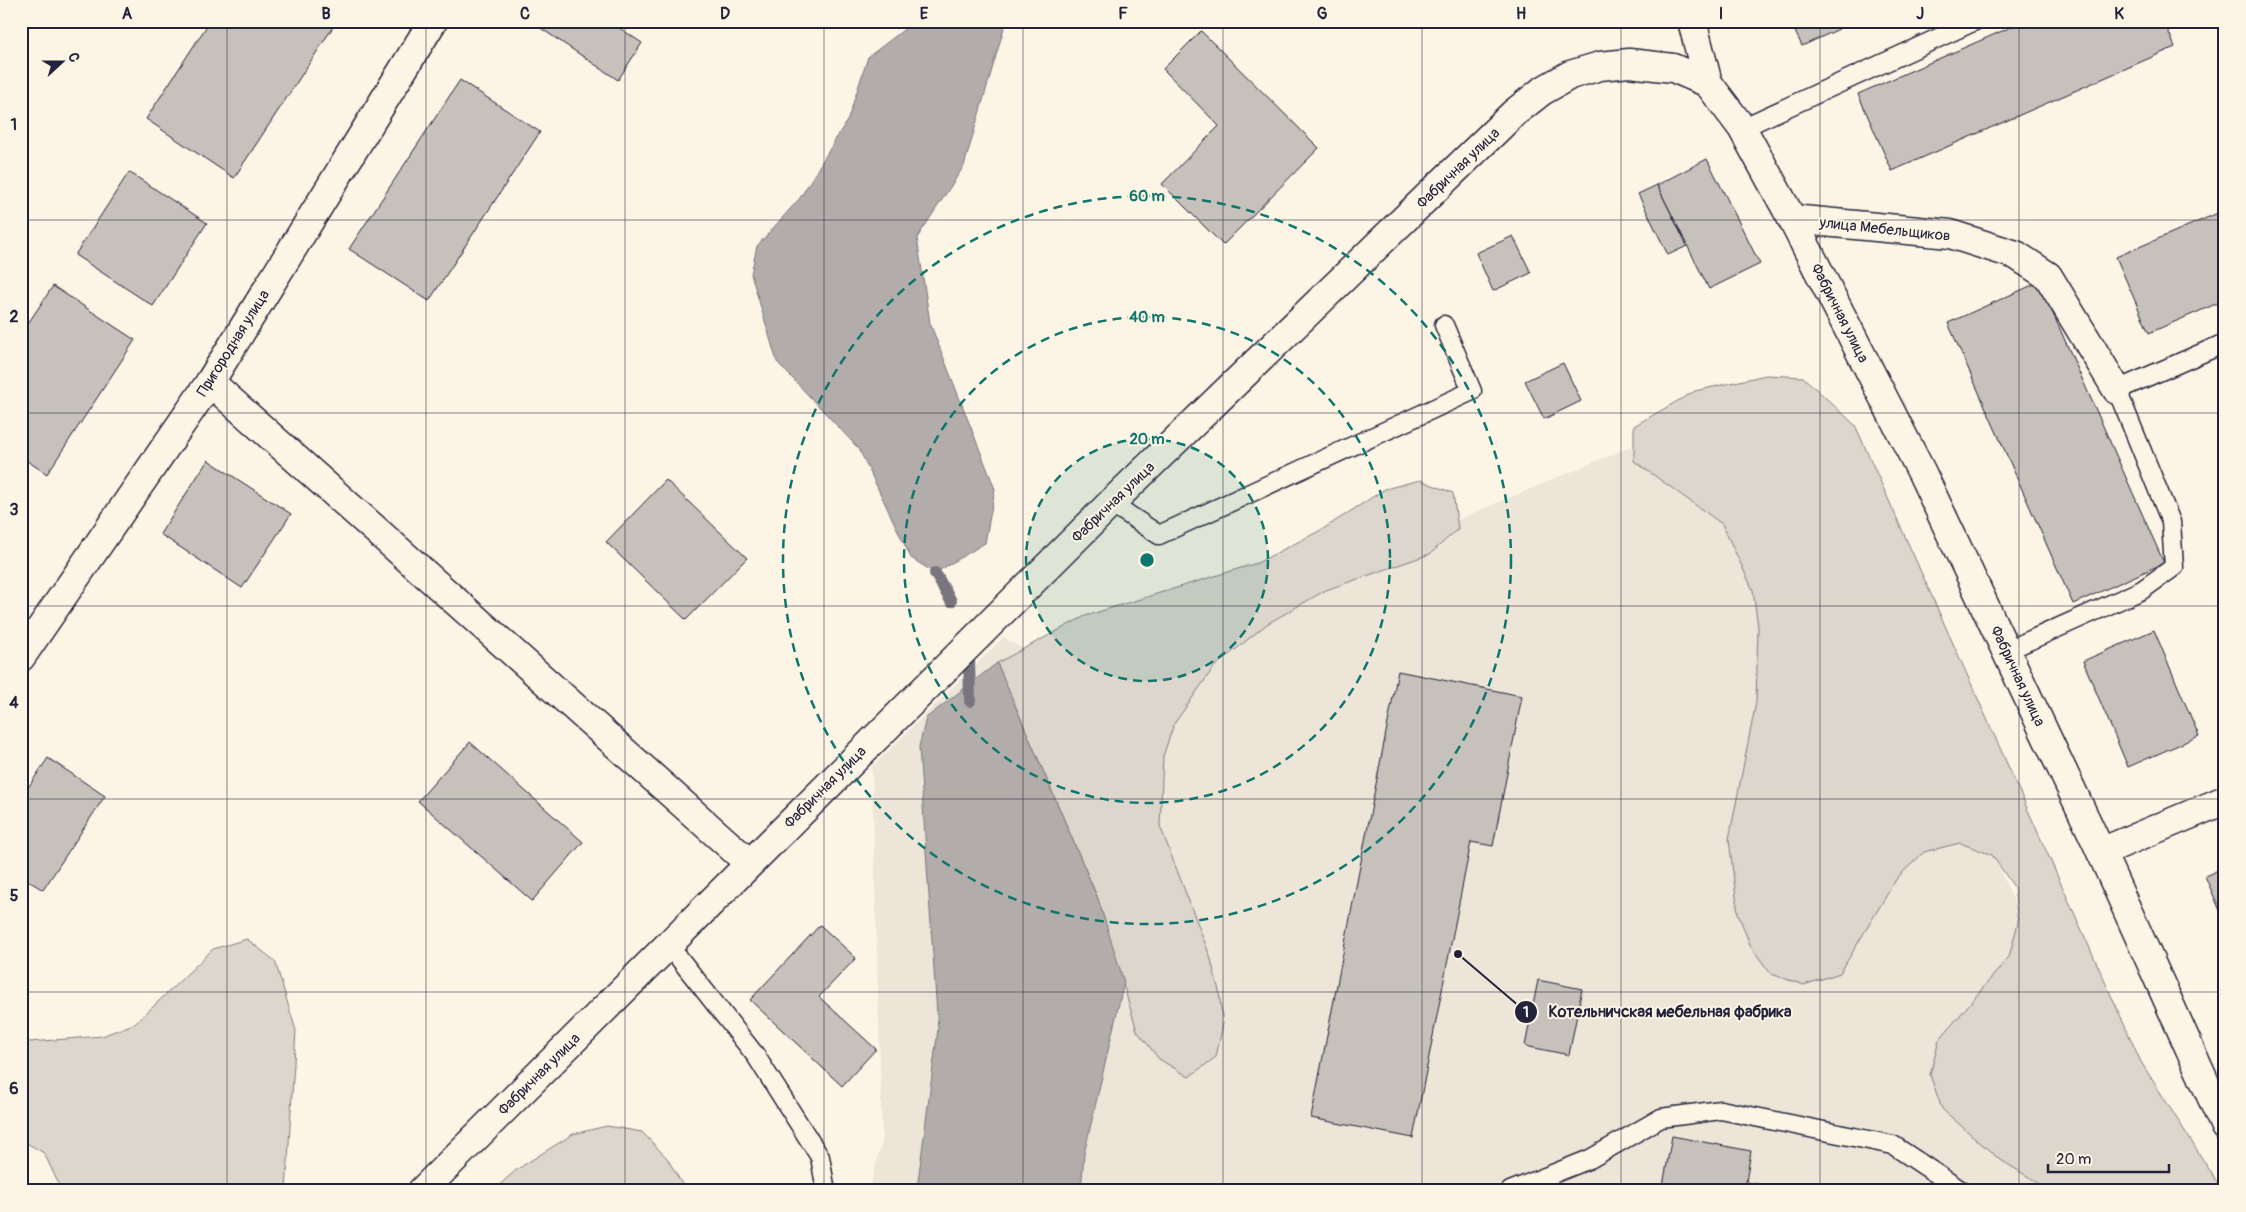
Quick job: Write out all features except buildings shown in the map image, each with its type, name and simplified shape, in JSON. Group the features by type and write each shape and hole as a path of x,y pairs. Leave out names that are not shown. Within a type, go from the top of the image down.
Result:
{"street":[{"name":"Пригородная улица","path":"21,657 210,382 433,21"},
{"path":"1692,21 1708,83"},
{"name":"Фабричная улица","path":"422,1191 1111,503 1507,120 1542,91 1570,75 1600,66 1629,63 1673,68 1708,83 1742,128 1792,219 1922,472 2101,852 2225,1127"},
{"name":"улица Мебельщиков","path":"1792,219 1950,234 2016,255 2048,276 2117,390"},
{"path":"210,382 749,863"},
{"path":"2101,852 2225,800"}],"lane":[{"path":"1742,128 1975,21"},
{"path":"1111,503 1159,535 1472,391 1444,325"},
{"path":"2006,651 2142,590 2174,567 2171,522 2117,390 2225,343"},
{"path":"668,944 756,1056 820,1157 826,1191"},
{"path":"1510,1191 1590,1159 1661,1118 1721,1110 1892,1145 1962,1191"}],"shaded area":[{"path":"915,21 1006,21 964,166 917,238 930,323 995,489 985,543 935,573 911,558 859,449 777,362 751,274 757,246 800,198 848,119 868,57"},
{"path":"1766,375 1803,377 1855,425 2141,1062 2221,1191 2052,1191 1999,1159 1942,1109 1930,1075 1939,1040 2009,957 2018,923 2014,887 1992,855 1960,843 1924,852 1897,878 1840,973 1804,985 1771,974 1751,947 1738,914 1729,839 1756,702 1758,627 1753,590 1722,524 1634,461 1634,426 1695,391"},
{"path":"1780,384 2145,1191 869,1191 882,1142 872,767 1004,637 1071,682"},
{"path":"1420,480 1453,493 1458,529 1430,554 1326,590 1267,624 1214,667 1174,724 1163,756 1160,826 1210,956 1219,991 1223,1024 1216,1057 1189,1077 1159,1059 1137,1031 1098,899 997,663 1085,616 1257,563 1323,529 1385,489"},
{"path":"997,663 1098,899 1124,982 1084,1154 1081,1191 917,1191 938,1029 919,747 926,718"},
{"path":"247,939 275,961 296,1031 286,1191 62,1191 44,1153 21,1140 21,1041 30,1042 102,1036 136,1023 213,949"},
{"path":"607,1126 642,1132 667,1158 686,1191 493,1191 516,1170 573,1134"}],"waterway":[{"path":"935,573 951,601"},
{"path":"969,658 970,701"}],"place":[{"name":"Котельничская мебельная фабрика","path":"1458,954"}]}
